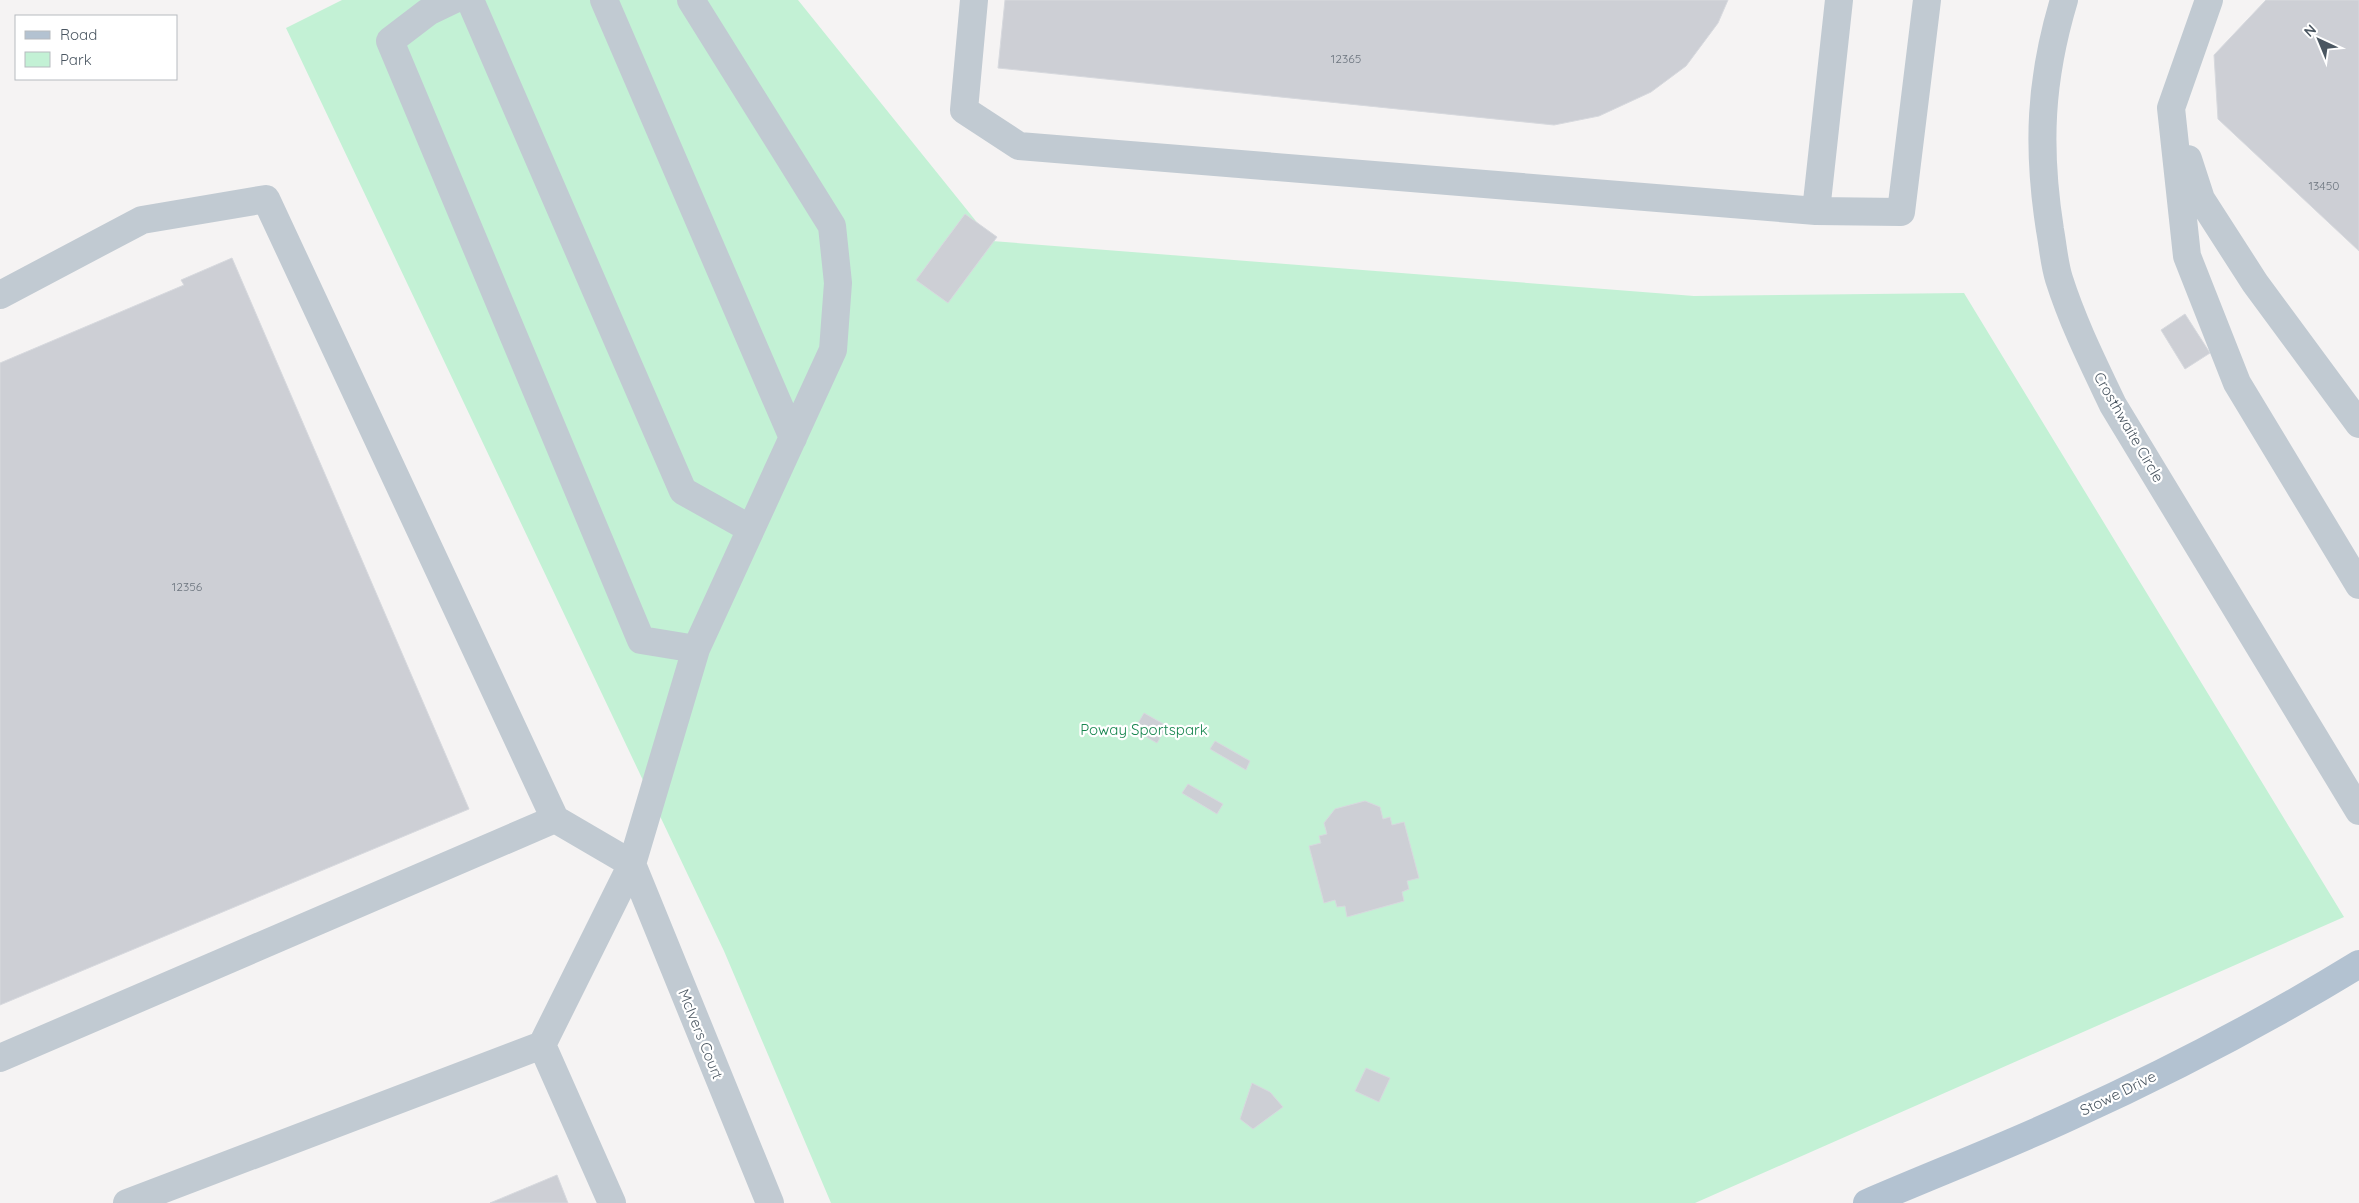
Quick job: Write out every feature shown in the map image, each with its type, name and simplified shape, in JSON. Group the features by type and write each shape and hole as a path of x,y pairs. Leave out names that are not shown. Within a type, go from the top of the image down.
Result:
{"main road":[{"name":"Stowe Drive","path":"1867,1203 2077,1113 2220,1042 2316,990 2359,964"}],"street":[{"path":"453,0 428,12 390,41 641,640 696,649"},
{"path":"470,0 683,492 751,530"},
{"path":"604,0 793,438"},
{"path":"127,1203 542,1045 632,864 696,649 833,350 838,283 832,226 690,0"},
{"path":"974,0 964,110 1019,146 1816,210 1901,212 1927,0"},
{"path":"1816,210 1839,0"},
{"name":"Crosthwaite Circle","path":"2064,0 2055,30 2045,80 2041,141 2046,203 2058,276 2079,336 2113,405 2359,811"},
{"path":"2209,0 2171,108 2187,256 2237,383 2359,585"},
{"path":"2171,108 2201,199 2256,283 2359,424"},
{"path":"0,295 142,220 266,199 555,818 632,864"},
{"path":"0,1058 555,818"},
{"name":"McIvers Court","path":"632,864 770,1203"},
{"path":"542,1045 612,1203"}],"green space":[{"name":"Poway Sportspark","path":"342,0 798,0 992,241 1694,296 1964,293 2344,917 1695,1203 831,1203 724,951 286,28"}],"building":[{"path":"1005,0 1728,0 1718,23 1686,66 1651,92 1599,116 1554,125 998,68"},
{"path":"2266,0 2359,0 2359,251 2218,119 2214,55"},
{"path":"965,214 997,237 948,303 916,280"},
{"path":"232,258 469,809 0,1005 0,363 184,285 181,280"},
{"path":"2185,314 2210,353 2185,369 2161,330"},
{"path":"1144,713 1167,726 1157,743 1134,730"},
{"path":"1215,741 1250,761 1246,770 1210,749"},
{"path":"1188,784 1223,804 1217,814 1182,793"},
{"path":"1365,801 1380,807 1383,819 1390,817 1392,825 1404,822 1419,878 1407,881 1409,889 1402,892 1404,901 1347,917 1345,906 1337,907 1335,900 1324,903 1309,846 1321,843 1319,836 1327,834 1324,823 1335,809"},
{"path":"1366,1068 1390,1078 1379,1102 1355,1091"},
{"path":"1252,1083 1270,1092 1283,1107 1253,1129 1240,1119"},
{"path":"557,1175 568,1203 490,1203"}]}
